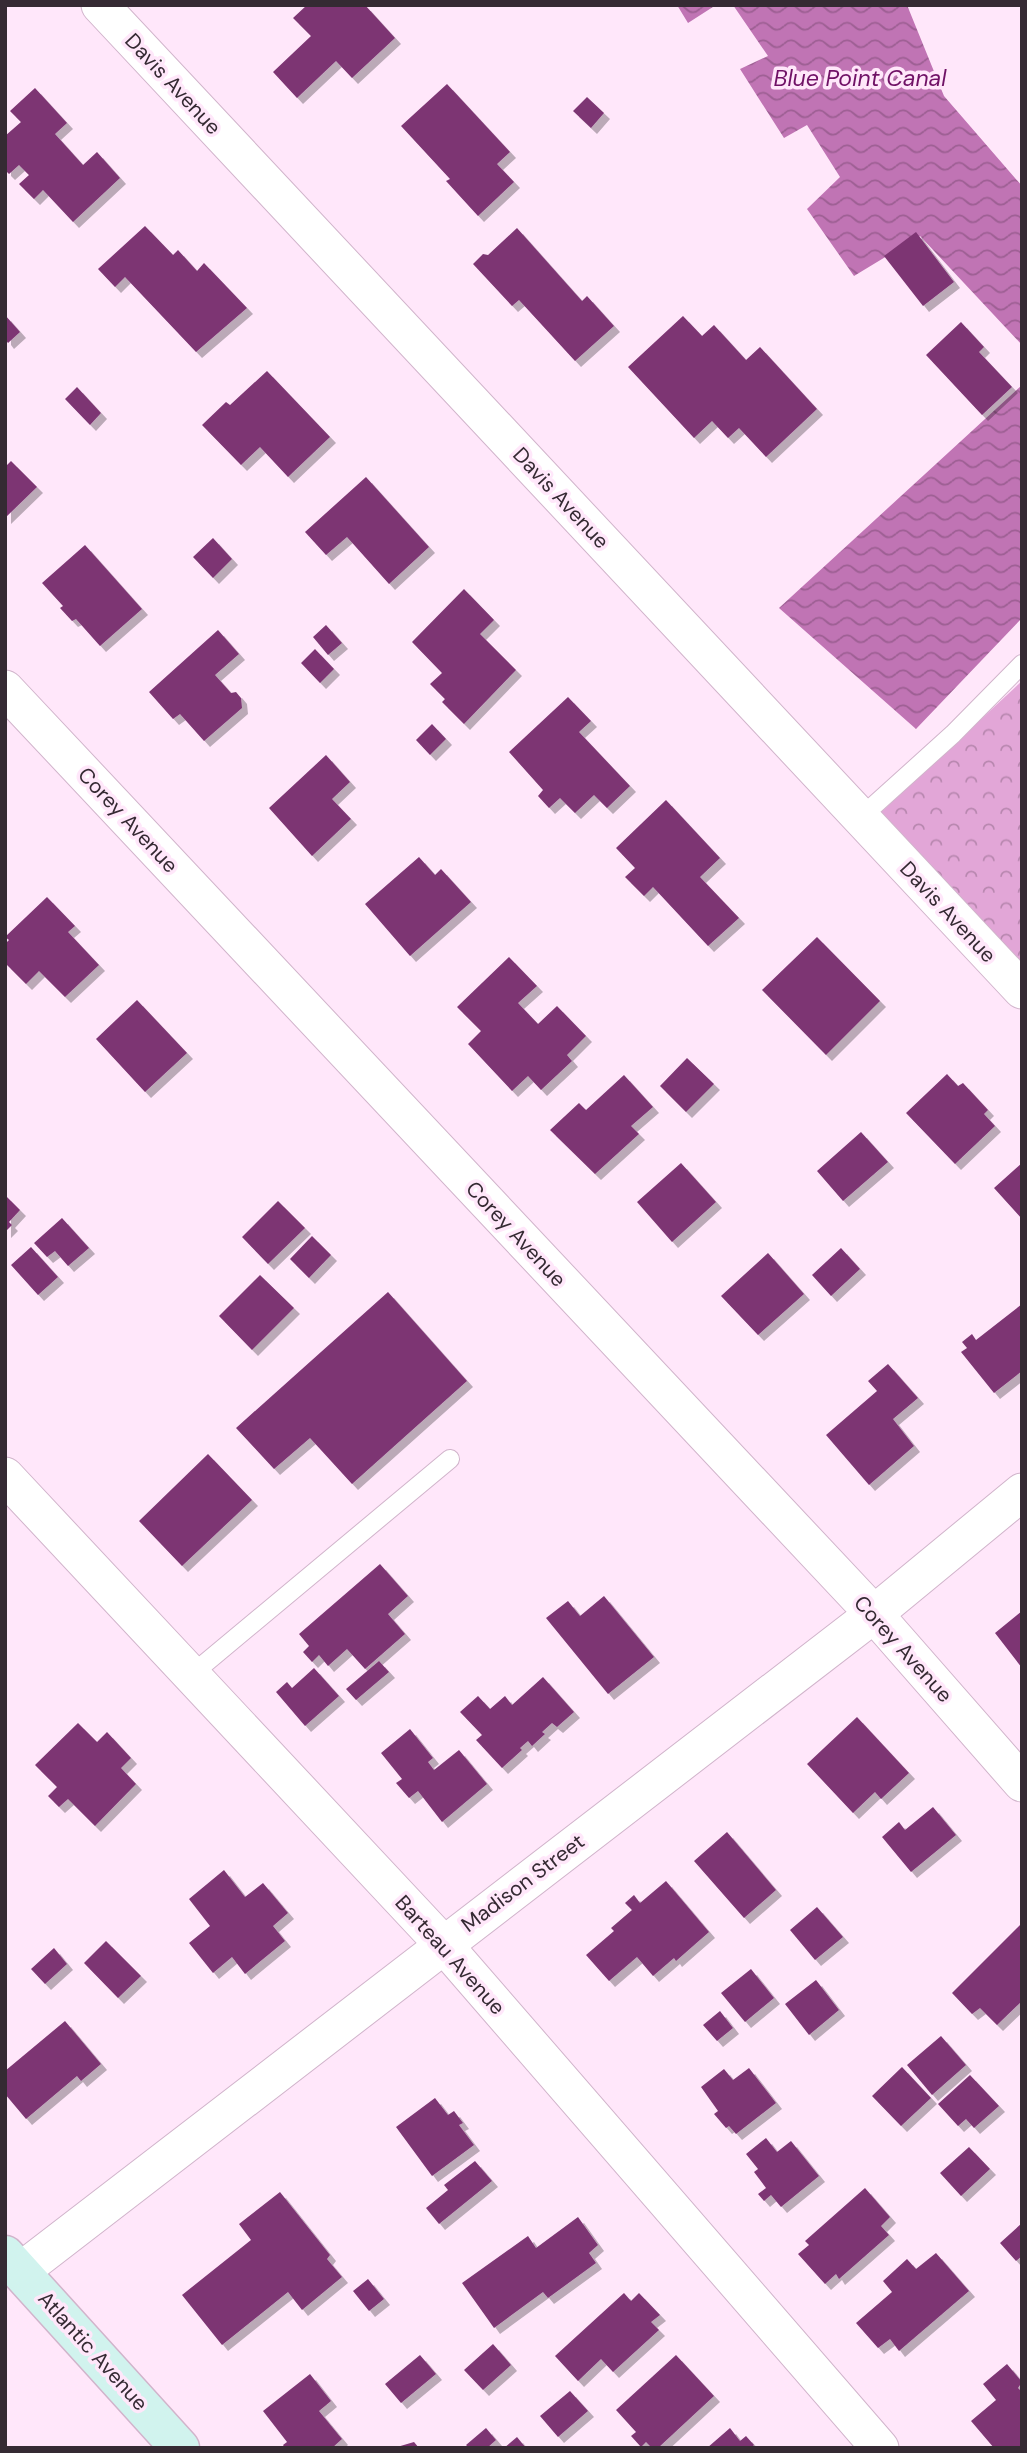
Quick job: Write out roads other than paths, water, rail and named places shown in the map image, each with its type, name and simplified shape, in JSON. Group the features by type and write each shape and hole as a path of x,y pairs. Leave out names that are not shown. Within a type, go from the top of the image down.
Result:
{"main road":[{"name":"Atlantic Avenue","path":"13,2263 180,2448"}],"street":[{"name":"Davis Avenue","path":"100,5 1022,990"},
{"name":"Corey Avenue","path":"5,689 874,1614 1022,1783"},
{"name":"Barteau Avenue","path":"5,1476 443,1944 880,2448"},
{"name":"Madison Street","path":"13,2263 443,1944 874,1614 1022,1492"}],"lane":[{"path":"860,818 953,734 1022,664"},
{"path":"191,1675 450,1459"}],"water":[{"path":"677,5 716,5 688,23"},
{"name":"Blue Point Canal","path":"733,5 907,5 944,96 1022,186 1022,345 920,236 854,276 807,209 840,177 807,125 784,138 740,69 768,56"},
{"path":"1022,385 1022,618 916,729 779,608"}]}
